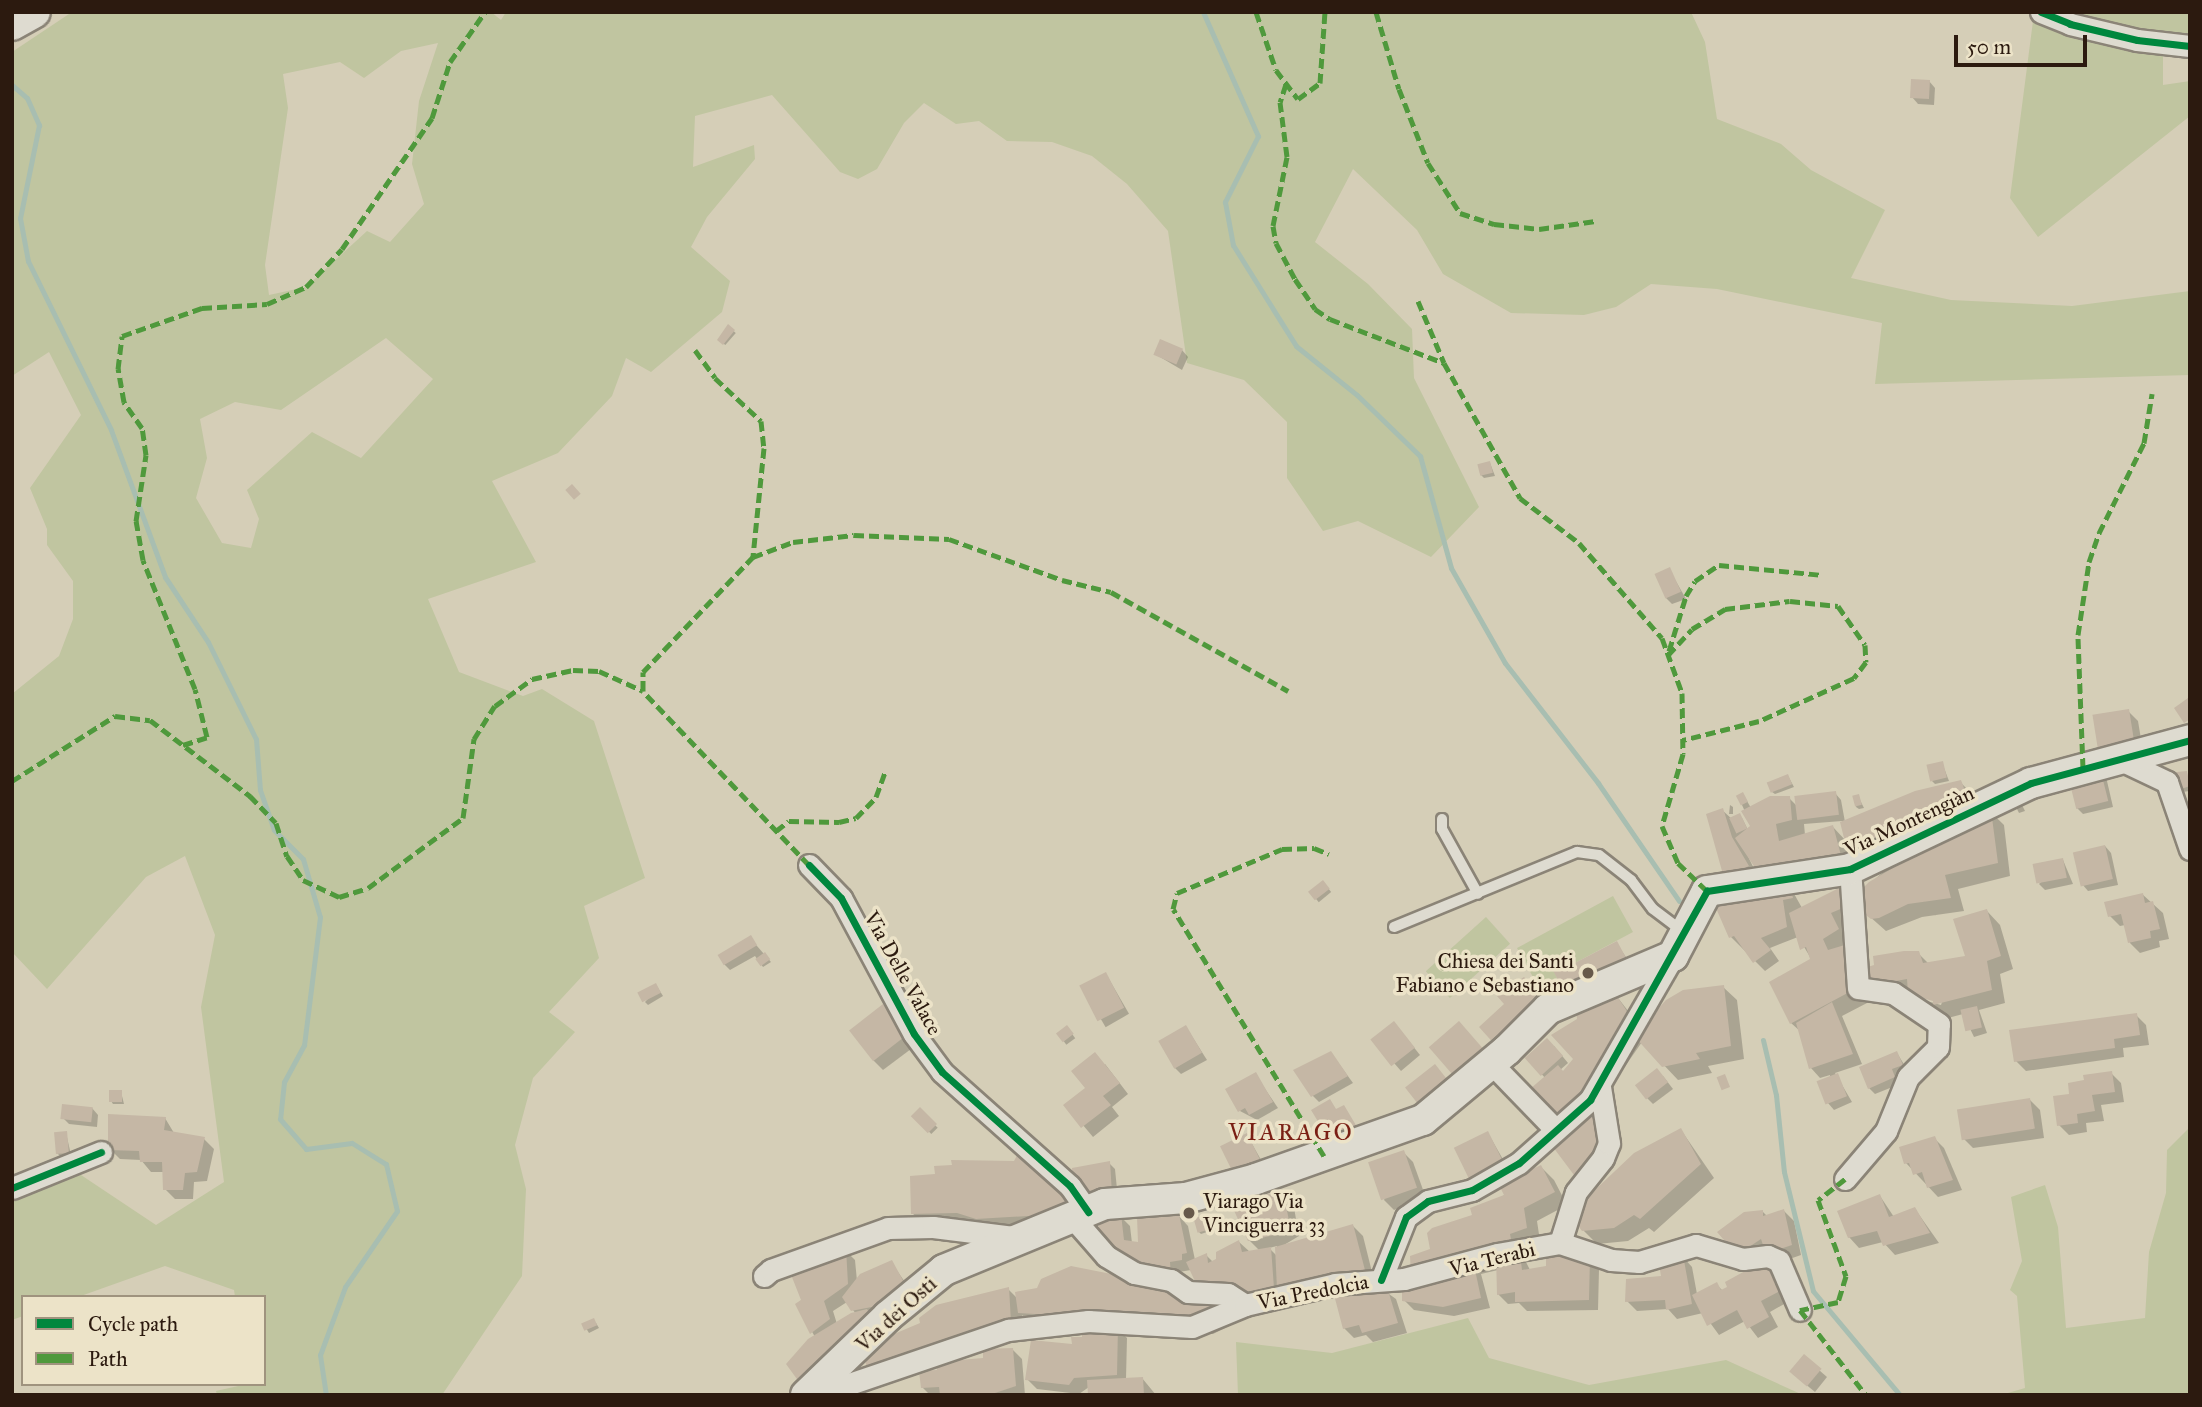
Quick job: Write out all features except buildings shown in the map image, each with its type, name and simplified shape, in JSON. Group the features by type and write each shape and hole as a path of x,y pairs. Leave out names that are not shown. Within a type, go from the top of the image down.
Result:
{"street":[{"path":"12,25 34,12"},
{"path":"2041,12 2070,24 2137,40 2190,46"},
{"name":"Via Montengiàn","path":"1679,944 1707,891 1850,869 2031,783 2123,761 2190,740"},
{"path":"2123,761 2167,782 2190,849"},
{"name":"Via Delle Valace","path":"809,865 841,898 914,1034 942,1072 1070,1186 1081,1215 1105,1256 1134,1273 1171,1280 1188,1292 1227,1294 1245,1305"},
{"path":"1845,1179 1886,1131 1908,1077 1938,1047 1939,1024 1893,993 1858,988 1850,869"},
{"name":"Via dei Osti","path":"806,1395 888,1316 944,1270 1105,1204 1186,1198 1210,1192 1423,1120 1491,1063 1548,1009 1679,944"},
{"name":"Via Predolcia","path":"817,1395 850,1390 1008,1330 1088,1321 1192,1327 1245,1305 1335,1284 1381,1280 1406,1217 1428,1201 1472,1190 1519,1163 1600,1087 1679,944"},
{"path":"1491,1063 1556,1130"},
{"name":"Via Terabi","path":"1381,1280 1415,1277 1497,1254 1560,1243 1576,1192 1603,1158 1609,1143 1600,1087"},
{"path":"12,1188 101,1152"},
{"path":"764,1276 782,1265 888,1228 933,1227 1023,1238"},
{"path":"1560,1243 1569,1250 1639,1262 1696,1245 1743,1259 1768,1256 1779,1261 1800,1310"}],"lane":[{"path":"1442,818 1442,829 1478,894"},
{"path":"1394,927 1577,852 1599,855 1631,880 1679,944"}],"green space":[{"path":"72,12 491,12 501,20 506,12 1691,12 1705,42 1717,119 1781,144 1811,170 1885,210 1851,278 1951,300 2072,306 2190,291 2190,375 1875,384 1882,323 1717,289 1651,284 1616,307 1584,315 1511,313 1443,274 1417,230 1353,169 1315,242 1368,284 1412,329 1414,378 1479,507 1431,557 1358,521 1323,531 1287,478 1287,422 1244,380 1187,363 1168,231 1127,184 1092,156 1052,142 1007,141 979,121 956,124 924,103 904,123 877,169 858,179 840,172 772,95 695,116 693,167 754,145 755,159 707,217 691,247 730,281 722,312 651,372 626,358 612,396 558,453 492,481 536,562 428,599 459,672 523,696 542,689 594,721 645,878 584,906 599,958 549,1012 575,1032 533,1078 515,1145 526,1189 522,1276 442,1395 217,1395 216,1391 238,1386 266,1386 266,1295 235,1295 234,1290 165,1266 84,1295 21,1295 21,1317 12,1320 12,1195 75,1171 156,1225 224,1182 201,1007 215,935 185,856 146,877 47,989 12,952 12,694 59,656 73,619 73,581 47,545 47,529 30,488 81,415 49,352 12,376 12,52","holes":["438,43 419,101 412,164 424,204 390,242 367,231 306,287 269,295 265,265 288,108 283,74 340,62 364,78 401,51","386,338 433,379 361,458 312,432 247,490 259,519 251,548 222,543 196,498 207,458 200,419 235,402 281,410"]},
{"path":"2067,12 2190,12 2190,40 2102,24"},
{"path":"2033,21 2163,54 2163,85 2190,81 2190,116 2038,237 2010,198"},
{"path":"1613,896 1633,932 1573,964 1567,954 1550,963 1557,978 1539,988 1517,948"},
{"path":"1486,917 1510,944 1450,998 1426,971"},
{"path":"2190,1127 2190,1395 2001,1395 2025,1388 2017,1296 2010,1290 2022,1261 2011,1197 2045,1185 2058,1227 2066,1328 2145,1318 2149,1252 2166,1193 2167,1150"},
{"path":"1468,1318 1489,1358 1589,1385 1726,1360 1803,1395 1238,1395 1236,1342 1332,1353"}],"waterway":[{"path":"1203,12 1258,136 1225,202 1233,245 1296,346 1357,395 1420,456 1451,568 1505,663 1598,783 1679,901"},
{"path":"12,85 27,98 39,125 20,218 28,261 111,430 165,577 208,642 256,739 260,790 274,830 303,859 320,917 304,1045 284,1082 280,1119 306,1149 352,1143 386,1164 397,1211 345,1287 320,1355 326,1395"},
{"path":"1763,1040 1776,1095 1784,1172 1813,1291 1900,1395"}],"marked path":[{"path":"183,745 207,737 195,689 143,560 136,521 146,455 142,428 124,402 118,369 122,336 202,308 267,304 306,287 342,249 432,118 450,62 485,12"},
{"path":"1256,12 1276,70 1298,99 1320,83 1325,12"},
{"path":"1376,12 1399,89 1428,163 1460,213 1494,224 1539,229 1595,221"},
{"path":"1286,84 1280,102 1287,157 1273,226 1276,243 1295,279 1315,309 1330,319 1444,363"},
{"path":"1418,301 1444,363 1520,498 1579,543 1662,638 1682,693 1683,754 1662,826 1678,863 1707,891"},
{"path":"695,350 715,378 761,421 764,448 753,557"},
{"path":"2083,768 2078,635 2089,562 2099,533 2144,443 2152,394"},
{"path":"809,865 643,691 643,672 753,557 793,542 854,535 949,539 1062,580 1111,592 1288,691"},
{"path":"1669,651 1686,596 1695,581 1719,565 1822,575"},
{"path":"1668,655 1692,629 1725,609 1790,601 1838,606 1865,645 1866,662 1854,678 1759,721 1683,740"},
{"path":"12,781 115,716 150,720 250,796 276,823 287,856 303,880 339,897 368,888 463,818 474,739 495,706 532,679 573,670 599,671 643,691"},
{"path":"776,831 789,821 839,822 856,818 876,797 886,770"},
{"path":"1324,1156 1173,909 1177,893 1282,849 1314,848 1329,854"},
{"path":"1845,1179 1818,1200 1846,1276 1838,1302 1800,1310 1866,1395"}],"cycle path":[{"path":"2041,12 2070,24 2137,40 2190,46"},
{"path":"1381,1280 1406,1217 1428,1201 1472,1190 1519,1163 1590,1100 1707,891 1850,869 2031,783 2190,740"},
{"path":"809,865 841,898 914,1034 942,1072 1070,1186 1088,1212"},
{"path":"12,1188 101,1152"}],"place":[{"name":"Chiesa dei Santi Fabiano e Sebastiano","path":"1588,973"},
{"name":"Viarago Via Vinciguerra 33","path":"1189,1213"}],"district":[{"name":"VIARAGO","path":"1291,1133"}]}
